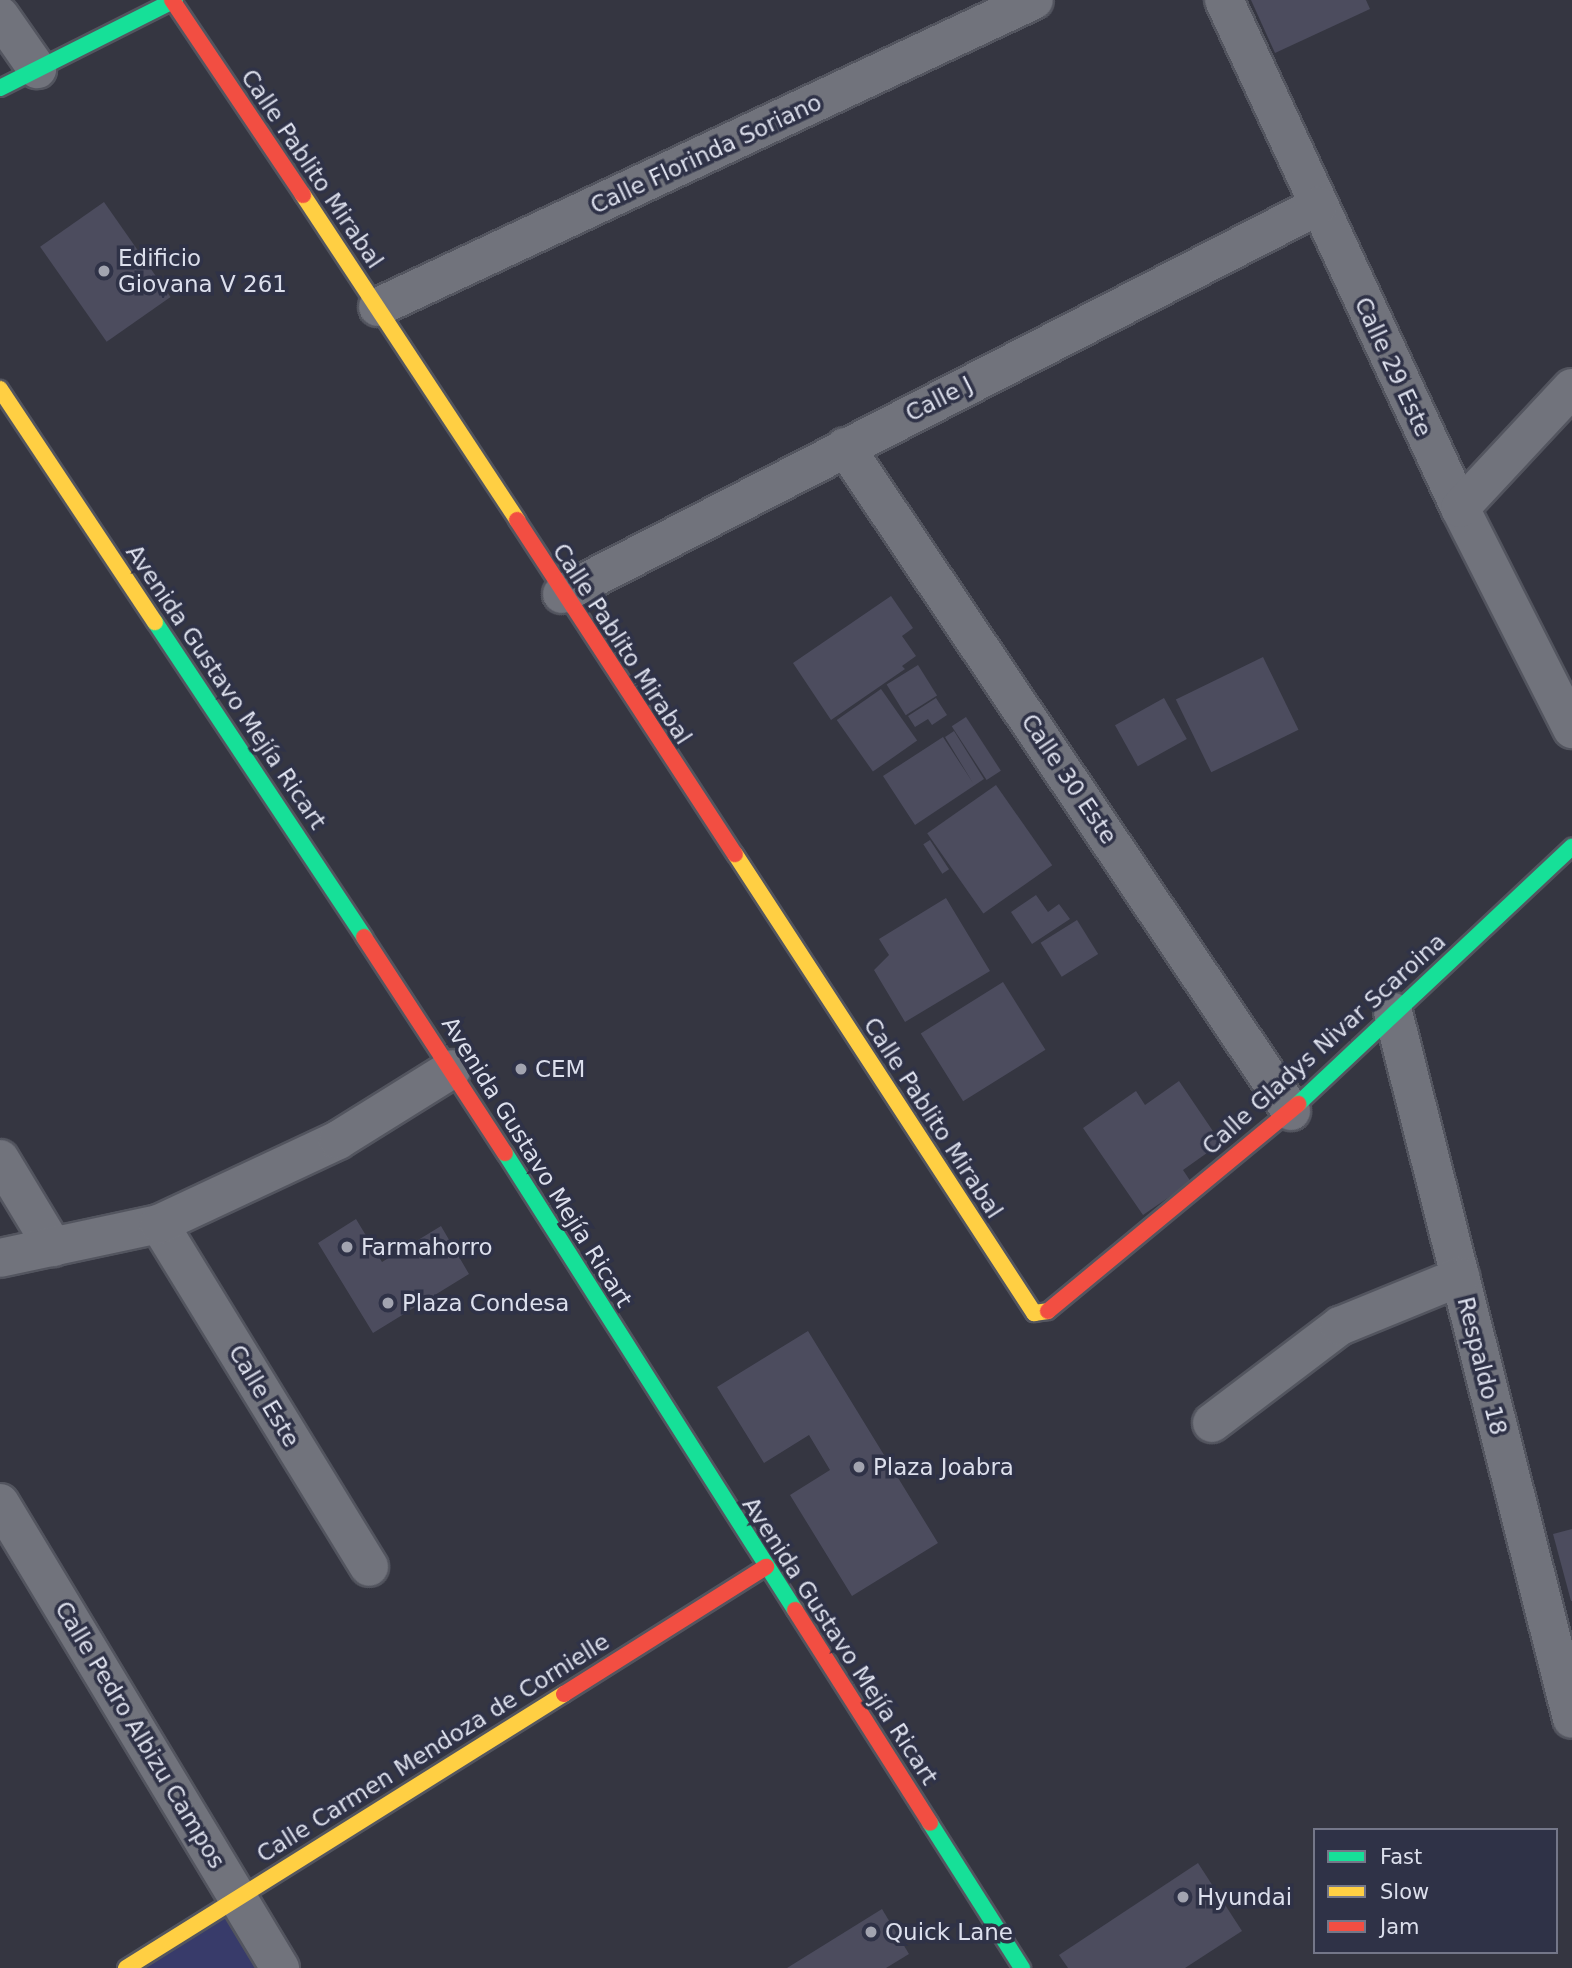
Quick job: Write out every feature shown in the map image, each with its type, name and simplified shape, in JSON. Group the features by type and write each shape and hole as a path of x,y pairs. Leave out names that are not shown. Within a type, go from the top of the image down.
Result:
{"street":[{"name":"Calle Pablito Mirabal","path":"173,0 378,307 562,594 1034,1313"},
{"path":"0,88 173,0"},
{"name":"Calle Florinda Soriano","path":"378,307 1034,0"},
{"name":"Calle 29 Este","path":"1224,0 1460,508 1572,729"},
{"path":"0,16 37,69"},
{"name":"Calle J","path":"562,594 1318,206"},
{"path":"1460,508 1572,388"},
{"name":"Avenida Gustavo Mejía Ricart","path":"0,389 452,1069 1022,1968"},
{"name":"Calle 30 Este","path":"845,447 1291,1111"},
{"name":"Calle Gladys Nivar Scaroina","path":"1034,1313 1046,1313 1291,1111 1393,1012 1572,847"},
{"name":"Respaldo 18","path":"1393,1012 1572,1719"},
{"path":"0,1258 159,1224 338,1140 452,1069"},
{"path":"0,1159 53,1247"},
{"name":"Calle Este","path":"159,1224 369,1567"},
{"path":"1212,1423 1340,1326 1460,1278"},
{"name":"Calle Pedro Albizu Campos","path":"0,1503 280,1968"},
{"name":"Calle Carmen Mendoza de Cornielle","path":"126,1968 766,1567"}],"shaded area":[{"path":"238,1896 280,1968 126,1968"}],"building":[{"path":"1251,0 1366,0 1370,9 1275,53"},
{"name":"Edificio Giovana V 261","path":"104,202 171,297 107,342 40,247"},
{"path":"891,596 913,628 902,636 916,656 902,666 905,669 831,720 793,663"},
{"path":"1263,657 1299,730 1211,772 1176,700"},
{"path":"918,665 937,696 906,715 887,685"},
{"path":"881,689 917,741 873,772 837,720"},
{"path":"936,698 947,715 932,725 928,719 915,727 908,716"},
{"path":"1164,698 1187,739 1138,766 1115,725"},
{"path":"966,717 1001,771 987,780 952,726"},
{"path":"954,731 984,779 915,825 883,776 943,737 973,783 945,737"},
{"path":"996,785 1052,865 983,913 927,833"},
{"path":"930,840 949,869 942,874 923,844"},
{"path":"1036,895 1048,912 1059,904 1070,919 1032,944 1011,912"},
{"path":"946,898 990,971 905,1022 874,970 889,955 879,939"},
{"path":"1077,920 1098,954 1062,977 1041,943"},
{"path":"1003,982 1045,1050 963,1101 921,1033"},
{"path":"1179,1081 1221,1143 1183,1170 1191,1182 1143,1215 1083,1128 1136,1091 1145,1105"},
{"name":"Plaza Condesa","path":"356,1219 382,1262 441,1226 469,1274 373,1333 318,1243"},
{"name":"Plaza Joabra","path":"808,1331 938,1543 852,1596 790,1495 830,1470 809,1435 764,1463 717,1387"},
{"path":"1572,1529 1572,1601 1571,1601 1553,1534"},
{"name":"Hyundai","path":"1198,1863 1242,1931 1185,1968 1068,1968 1059,1955"},
{"name":"Quick Lane","path":"882,1909 909,1954 886,1968 787,1968"}],"traffic: fast":[{"path":"0,88 175,0"},
{"path":"155,622 364,937"},
{"path":"1298,1104 1572,847"},
{"path":"505,1153 795,1610"},
{"path":"930,1823 1022,1968"}],"traffic: slow":[{"path":"303,195 517,520"},
{"path":"0,389 155,622"},
{"path":"735,854 1034,1313 1048,1311"},
{"path":"126,1968 564,1694"}],"traffic: jam":[{"path":"172,0 303,195"},
{"path":"517,520 735,854"},
{"path":"364,937 505,1153"},
{"path":"1048,1311 1298,1104"},
{"path":"564,1694 766,1567"},
{"path":"795,1610 930,1823"}],"place":[{"name":"Edificio Giovana V 261","path":"104,271"},
{"name":"CEM","path":"521,1069"},
{"name":"Farmahorro","path":"347,1247"},
{"name":"Plaza Condesa","path":"388,1303"},
{"name":"Plaza Joabra","path":"859,1467"},
{"name":"Hyundai","path":"1183,1897"},
{"name":"Quick Lane","path":"871,1932"}]}
